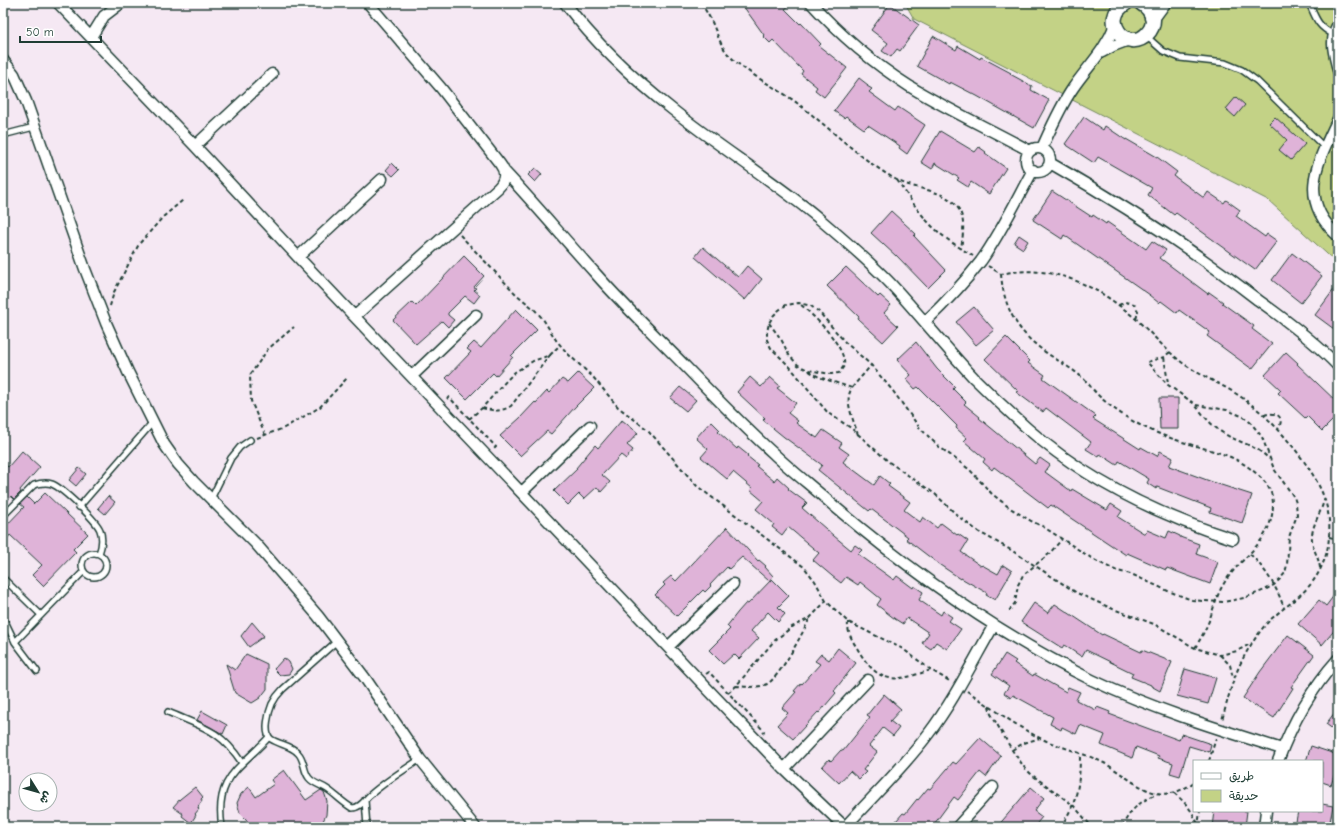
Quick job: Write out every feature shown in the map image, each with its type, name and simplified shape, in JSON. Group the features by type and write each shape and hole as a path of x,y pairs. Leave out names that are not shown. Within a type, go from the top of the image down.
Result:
{"street":[{"path":"58,3 195,146 668,648 784,769 845,827 918,747 940,717 994,625"},
{"path":"91,37 104,16 120,3"},
{"path":"368,3 441,88 504,171 556,227 602,281 706,388 773,454 864,531 933,584 994,625 1040,653 1093,680 1148,704 1282,749"},
{"path":"565,3 594,40 635,78 674,111 753,167 816,216 871,264 890,283 975,378 1004,407 1035,434 1083,470 1142,504 1172,518 1233,539"},
{"path":"811,3 842,35 885,70 928,97 1030,151"},
{"path":"1042,148 1061,107 1085,71 1099,55 1108,40 1114,25 1115,15 1126,3"},
{"path":"1099,55 1113,46 1129,40 1138,40 1145,36 1152,26 1152,18 1150,10 1141,3"},
{"path":"1152,18 1163,3"},
{"path":"1338,24 1333,34 1333,46 1338,70"},
{"path":"1114,25 1118,33 1129,40"},
{"path":"3,60 14,74 20,88 106,323 164,444 178,464 277,567 338,640 420,759 475,827"},
{"path":"195,146 272,74"},
{"path":"1338,119 1325,148 1316,173 1313,187 1314,199 1318,211 1338,236"},
{"path":"1042,148 1048,152 1050,156 1050,163 1043,171 1038,172 1030,168 1027,158 1030,151 1042,148"},
{"path":"1050,163 1106,195 1196,254 1276,313 1318,347 1338,366"},
{"path":"925,322 954,293 980,261 997,236 1033,170"},
{"path":"355,316 501,185 504,178 504,171"},
{"path":"298,257 382,179"},
{"path":"412,376 476,315"},
{"path":"522,492 590,426"},
{"path":"668,648 733,584"},
{"path":"1278,760 1297,716 1326,672 1338,659"},
{"path":"784,769 868,680"},
{"path":"957,827 993,787"},
{"path":"1264,827 1266,812"}],"lane":[{"path":"1309,3 1315,19 1333,34"},
{"path":"1145,36 1163,51 1180,58 1225,63 1242,70 1257,81 1325,148"},
{"path":"3,134 34,127"},
{"path":"79,507 153,422"},
{"path":"211,499 231,458 250,440"},
{"path":"3,516 29,489 40,483 57,486 96,523 102,542 99,554"},
{"path":"89,554 99,554 105,563 105,568 102,574 98,577 87,576 83,572 82,562 89,554"},
{"path":"15,642 83,572"},
{"path":"3,578 41,615"},
{"path":"3,617 15,642 37,671"},
{"path":"338,640 277,695 269,712 267,730 269,737 297,751 301,756 308,778 317,785 328,790 352,808 356,808 375,790 420,759"},
{"path":"168,712 200,724 216,734 231,747 242,763"},
{"path":"222,827 220,805 226,782 231,774 269,737"},
{"path":"365,800 367,827"}],"path":[{"path":"701,3 722,44 734,60 796,102 870,163 897,180 940,194 955,204 960,211 963,220 964,229 961,249"},
{"path":"897,180 925,218 945,238 1001,274 1029,270 1064,276 1096,291 1119,305 1170,352 1194,370 1236,394 1264,414 1278,429 1312,472 1317,481 1325,499 1328,517 1330,537 1326,557 1306,590 1269,621 1252,643 1242,660 1234,679 1209,760"},
{"path":"106,323 114,292 139,244 163,217 183,200"},
{"path":"453,228 516,294 534,309 542,318 560,346 593,377 615,404 648,430 697,486 804,567 826,601 848,622 903,648 931,670 959,686 1019,726 1040,738 1102,762 1143,788 1158,794"},
{"path":"1001,274 1002,287 1008,307 1018,326 1034,343 1079,375 1110,406 1148,429 1185,443 1229,455 1250,467 1270,489 1272,497 1271,517 1261,540 1228,577 1218,593 1206,629 1195,648"},
{"path":"1119,305 1125,302 1134,304 1138,310 1136,320"},
{"path":"799,303 813,315 830,334 845,362 842,370 835,374 808,370"},
{"path":"1196,405 1227,410 1244,417 1254,426 1262,437 1270,461 1278,476 1294,497 1297,509 1297,515 1289,537 1287,565 1284,573 1274,585 1244,598 1215,602 1192,600 1180,596 1131,574 1105,566 1086,556 1042,526 1010,508 992,494 970,470 927,436 915,423 893,391 871,365 845,342 819,312 811,306 799,303 786,305 773,316 769,323 767,332 767,340 771,348 790,367 828,413 858,435 889,462 935,494 970,526 1011,550 1077,593 1113,609 1154,624 1195,648 1220,655 1237,651 1252,643"},
{"path":"769,323 781,339 793,360 798,365 819,377 852,388"},
{"path":"265,435 251,401 250,375 268,349 294,327"},
{"path":"482,408 496,411 507,409 511,406 550,355 560,346"},
{"path":"1170,352 1164,357 1147,362 1168,385 1196,405 1210,422 1222,432 1252,446 1265,455 1270,461"},
{"path":"469,419 482,408 506,380 515,372 533,361 550,355"},
{"path":"1164,357 1168,385"},
{"path":"858,435 848,401 848,396 852,388 871,365"},
{"path":"250,440 284,428 320,407 348,377"},
{"path":"1264,414 1277,414 1281,421 1281,425 1278,429"},
{"path":"1320,569 1313,545 1312,533 1325,499"},
{"path":"1330,537 1338,539"},
{"path":"1009,611 1015,603 1018,585 1026,571 1050,554 1062,539"},
{"path":"1250,554 1259,563 1274,585 1284,608"},
{"path":"736,686 762,686 771,681 798,642 810,618 826,601"},
{"path":"728,693 736,686 774,641 792,627 810,618"},
{"path":"848,622 848,632 858,650 868,664 877,673 896,679 931,670"},
{"path":"1220,655 1230,665 1234,679"},
{"path":"988,705 991,714 1012,750 1024,767 1032,775 1073,805 1092,827"},
{"path":"1012,750 1024,743 1040,738"},
{"path":"1061,827 1073,805 1078,784 1080,754"},
{"path":"1122,827 1127,816 1135,806 1146,798 1158,794 1173,793 1193,783"},
{"path":"1173,793 1187,805 1196,818 1198,826"},
{"path":"1198,826 1200,812"}],"green space":[{"path":"905,3 1338,3 1338,264 1268,200 914,19"}],"building":[{"path":"741,3 793,3 785,9 821,44 819,46 847,68 824,97 815,90 817,87 801,74 803,71 773,40 770,43 763,36 764,35"},
{"path":"890,4 919,25 900,51 897,49 891,57 882,51 888,43 871,30"},
{"path":"933,36 956,50 958,46 980,59 981,57 1011,73 1010,74 1032,86 1031,90 1049,100 1034,128 977,96 950,82 949,84 917,66"},
{"path":"859,78 872,89 869,92 895,111 898,107 925,125 907,154 899,148 900,146 868,125 864,129 846,116 844,118 834,111"},
{"path":"1236,97 1245,105 1235,117 1226,109"},
{"path":"1084,117 1103,130 1105,126 1126,140 1157,157 1177,172 1174,176 1204,198 1208,192 1224,203 1226,200 1240,210 1236,216 1265,237 1267,234 1277,241 1255,270 1176,213 1174,215 1148,195 1152,188 1098,157 1094,163 1065,144"},
{"path":"1275,117 1305,144 1291,160 1279,150 1287,140 1269,123"},
{"path":"940,131 975,152 979,147 1006,168 989,194 971,182 968,187 957,180 959,178 935,163 932,169 921,162"},
{"path":"392,163 399,170 393,176 386,170"},
{"path":"535,168 542,174 535,182 528,175"},
{"path":"1052,191 1092,217 1093,215 1106,224 1107,222 1146,249 1152,241 1166,250 1160,258 1208,294 1209,292 1223,302 1222,303 1254,326 1252,329 1272,344 1252,369 1207,336 1210,332 1179,310 1177,313 1161,301 1159,303 1150,295 1064,235 1062,239 1033,220"},
{"path":"891,211 916,234 914,236 946,270 928,288 896,255 871,233"},
{"path":"1019,235 1028,241 1023,249 1014,243"},
{"path":"703,247 738,277 747,266 762,279 745,300 695,257"},
{"path":"1292,253 1322,276 1301,303 1272,280"},
{"path":"464,256 484,276 474,287 476,288 474,290 480,295 474,303 465,296 448,313 448,315 454,320 448,327 442,321 416,344 393,320 412,302 416,306"},
{"path":"846,267 878,297 880,295 891,305 884,313 898,326 883,342 858,319 859,317 827,286"},
{"path":"1338,284 1338,332 1315,315"},
{"path":"974,307 994,330 976,345 956,322"},
{"path":"516,309 537,330 511,356 513,357 496,376 493,373 467,399 446,378 471,352 467,349 474,342 481,348"},
{"path":"1006,337 1030,361 1028,363 1045,375 1043,378 1096,416 1093,419 1140,449 1141,447 1157,456 1160,451 1173,458 1169,466 1252,495 1242,523 1210,512 1211,508 1157,487 1156,489 1147,483 1149,479 1119,461 1117,465 1100,454 1099,457 1086,449 1091,442 1046,408 1043,412 1016,392 1018,391 985,359"},
{"path":"916,342 937,369 955,387 953,389 966,402 964,404 1035,464 1040,458 1050,465 1045,472 1071,491 1072,489 1107,510 1111,504 1122,511 1118,517 1145,534 1147,530 1166,538 1169,531 1199,544 1196,554 1218,562 1210,584 1167,568 1166,570 1127,553 1126,555 1051,505 1048,508 994,467 992,470 983,462 985,459 964,441 967,438 956,428 957,426 918,387 915,389 906,379 911,375 897,360"},
{"path":"1286,352 1338,403 1338,415 1322,431 1307,416 1305,418 1278,393 1281,390 1265,375"},
{"path":"578,373 594,388 551,434 547,431 520,456 500,436 547,391 549,393 562,379 568,383"},
{"path":"750,377 761,387 770,377 780,386 777,388 796,403 788,413 798,421 796,423 817,438 823,430 842,443 839,447 849,454 843,462 874,485 880,476 890,484 888,486 910,502 904,510 920,522 923,517 937,528 941,523 968,541 961,552 981,566 982,565 998,574 1003,565 1012,571 995,600 986,595 987,593 961,579 940,565 906,539 908,537 871,509 869,511 818,470 822,465 763,420 765,418 737,392"},
{"path":"680,387 696,400 686,411 670,398"},
{"path":"1159,398 1178,398 1178,429 1160,429"},
{"path":"622,420 638,433 627,445 633,450 626,459 621,455 602,475 610,482 601,492 597,487 584,499 579,494 568,505 554,491 577,469 576,468 595,445 598,448"},
{"path":"711,421 720,430 718,432 737,449 738,447 748,455 747,456 758,465 756,466 774,481 777,477 789,488 788,489 807,503 802,508 851,550 855,545 862,550 858,554 894,580 897,576 913,588 914,586 923,592 919,600 941,615 943,611 952,617 949,621 961,629 947,649 936,642 931,649 922,643 929,633 907,618 903,624 895,619 877,605 881,599 860,582 858,585 846,577 841,583 813,560 819,553 788,527 782,535 772,527 774,524 756,509 763,501 750,490 752,488 733,472 727,479 701,457 708,449 696,438"},
{"path":"22,451 40,467 20,490 21,492 14,499 11,496 3,506 3,462 8,467"},
{"path":"79,468 86,474 76,486 69,480"},
{"path":"45,493 88,534 73,549 76,552 43,586 32,575 42,565 10,535 3,544 3,529 24,507 20,504 27,497 34,504"},
{"path":"108,496 115,502 105,514 98,508"},
{"path":"727,527 758,561 759,560 766,566 765,567 773,576 769,581 742,557 729,569 727,567 705,592 703,590 677,616 655,595 665,585 663,583 671,576 676,581"},
{"path":"772,579 789,596 778,607 785,614 778,622 768,612 751,631 759,638 739,659 734,654 723,664 709,650 730,629 727,626 738,612 746,603 748,604"},
{"path":"1338,590 1338,626 1322,645 1298,624 1319,600 1326,606"},
{"path":"1034,603 1048,613 1055,604 1102,635 1103,634 1141,652 1142,650 1172,662 1160,691 1151,685 1131,677 1133,673 1086,650 1082,657 1064,645 1062,648 1021,622"},
{"path":"252,622 264,636 249,647 241,636"},
{"path":"1288,635 1314,655 1291,687 1293,688 1274,718 1243,698 1260,672"},
{"path":"838,648 856,663 834,691 836,693 819,713 818,712 793,739 777,725 788,713 782,708 796,692 794,691 820,664 815,661 821,654 829,660"},
{"path":"246,654 267,664 267,689 260,698 252,703 235,693 226,664 235,670"},
{"path":"1005,654 1016,661 1014,663 1033,676 1034,674 1066,692 1068,687 1080,692 1076,700 1096,710 1097,707 1110,712 1109,714 1179,740 1181,734 1211,744 1209,752 1189,746 1180,776 1170,773 1173,763 1158,758 1159,756 1136,747 1132,758 1101,745 1105,735 1080,725 1076,734 1062,727 1061,730 1050,724 1053,717 1013,695 1011,698 1004,693 1009,686 992,674"},
{"path":"284,658 289,662 292,669 289,674 280,675 274,669"},
{"path":"1185,669 1216,678 1208,704 1177,696"},
{"path":"884,694 901,709 890,721 899,728 893,736 883,728 869,746 877,752 863,770 866,772 859,779 850,771 839,783 822,767 829,759 831,761 841,750 843,751 870,717 867,715"},
{"path":"1338,708 1338,733 1326,724"},
{"path":"202,711 227,725 223,734 197,720"},
{"path":"980,738 1001,756 986,777 980,772 958,800 954,797 932,827 904,827 896,821 903,813 905,814 928,788 930,789 953,762 956,764"},
{"path":"1311,746 1338,755 1338,764 1331,785 1323,782 1323,760 1306,760"},
{"path":"284,770 306,800 321,790 324,792 327,801 326,815 320,827 254,827 249,824 240,813 237,803 241,794 249,787 256,797 274,784 271,780"},
{"path":"195,787 203,797 198,808 199,809 191,823 182,816 183,814 173,807 180,799"},
{"path":"1031,787 1044,798 1034,811 1042,817 1034,827 997,827"},
{"path":"1323,804 1333,806 1329,827 1295,827 1298,812 1323,812"},
{"path":"1214,812 1247,812 1245,827 1212,827"}]}
